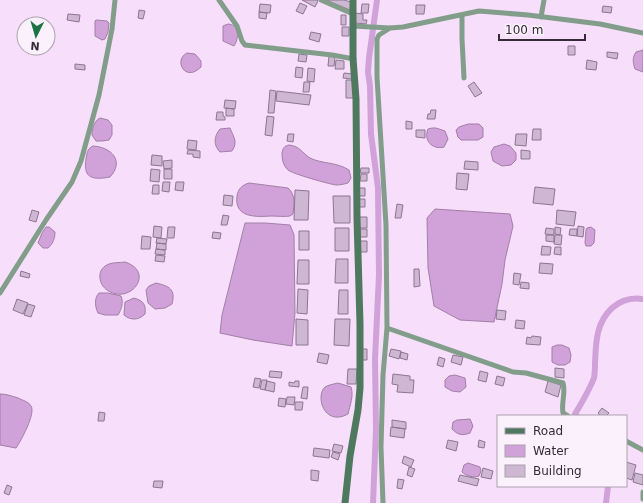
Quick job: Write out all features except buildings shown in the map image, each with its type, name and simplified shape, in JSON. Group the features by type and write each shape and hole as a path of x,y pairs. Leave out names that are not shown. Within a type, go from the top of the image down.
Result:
{"street":[{"path":"0,293 72,182 81,161 99,94 112,29 115,0"},
{"path":"219,0 235,22 245,45 354,59"},
{"path":"321,0 353,14"},
{"path":"345,503 349,462 358,410 360,388 356,99 353,0"},
{"path":"541,17 544,0"},
{"path":"353,26 390,28 434,21 479,11 600,24 643,33"},
{"path":"462,15 464,78"},
{"path":"383,503 381,447 383,375 387,328 385,192 376,39 379,35 390,28"},
{"path":"387,328 514,372 526,373 563,383 564,389 562,408 567,415"},
{"path":"627,442 643,450"},
{"path":"643,492 643,499"}],"water":[{"path":"96,20 107,21 109,23 108,32 105,39 102,40 95,36"},
{"path":"228,24 235,27 237,32 237,39 234,46 223,41 223,26"},
{"path":"643,50 643,72 635,69 633,60 636,52"},
{"path":"187,53 195,54 201,61 201,67 190,73 183,69 181,65 183,56"},
{"path":"100,118 108,120 112,125 112,135 109,140 96,141 92,135 94,125"},
{"path":"468,124 479,124 483,128 483,137 478,140 461,140 458,137 456,130 459,127"},
{"path":"230,128 235,140 234,148 232,151 220,152 215,143 216,135 220,129"},
{"path":"432,128 445,131 448,139 444,147 440,148 433,146 428,141 428,129"},
{"path":"504,144 510,146 516,153 516,160 511,165 502,166 493,161 491,152 494,147"},
{"path":"289,145 298,148 307,156 315,160 344,167 349,170 351,178 348,183 336,185 291,172 285,166 282,158 283,149"},
{"path":"93,146 105,149 114,156 116,166 110,177 90,177 86,171 85,166 88,150"},
{"path":"249,183 288,188 293,197 293,214 290,216 253,216 242,212 237,203 238,191 244,185"},
{"path":"435,209 510,214 513,226 505,260 502,284 494,322 460,320 434,306 428,268 427,218"},
{"path":"245,223 290,225 294,235 295,313 292,346 220,333 222,315"},
{"path":"46,227 49,227 55,232 55,236 48,248 43,248 38,243"},
{"path":"591,227 595,230 594,243 591,246 586,246 586,230 587,228"},
{"path":"125,262 134,267 138,273 139,279 136,286 131,291 124,294 116,294 104,288 100,278 101,270 109,264"},
{"path":"156,283 165,285 172,292 172,304 165,308 155,309 148,303 146,290 149,286"},
{"path":"99,293 108,293 121,296 122,304 118,315 105,315 98,313 96,308 96,297"},
{"path":"134,298 140,300 145,306 145,314 138,319 129,318 124,315 125,302"},
{"path":"562,345 569,348 571,355 570,362 565,365 558,365 552,362 552,347"},
{"path":"455,375 465,378 466,387 460,392 452,391 445,387 445,380 449,376"},
{"path":"338,383 351,387 352,394 348,414 340,417 333,417 324,409 321,397 322,391 325,387"},
{"path":"0,394 18,398 27,402 31,406 32,410 30,421 16,448 0,445"},
{"path":"470,419 473,426 470,433 460,434 456,433 452,429 453,422 457,420"},
{"path":"468,463 480,467 481,471 479,476 470,476 462,472 464,465"}],"waterway":[{"path":"373,503 376,429 375,359 379,275 378,188 371,134 370,86 368,72 377,0"},
{"path":"576,415 575,414 588,392 594,378 598,333 603,320 612,308 619,303 634,298 643,299"},
{"path":"606,503 608,487"}]}
